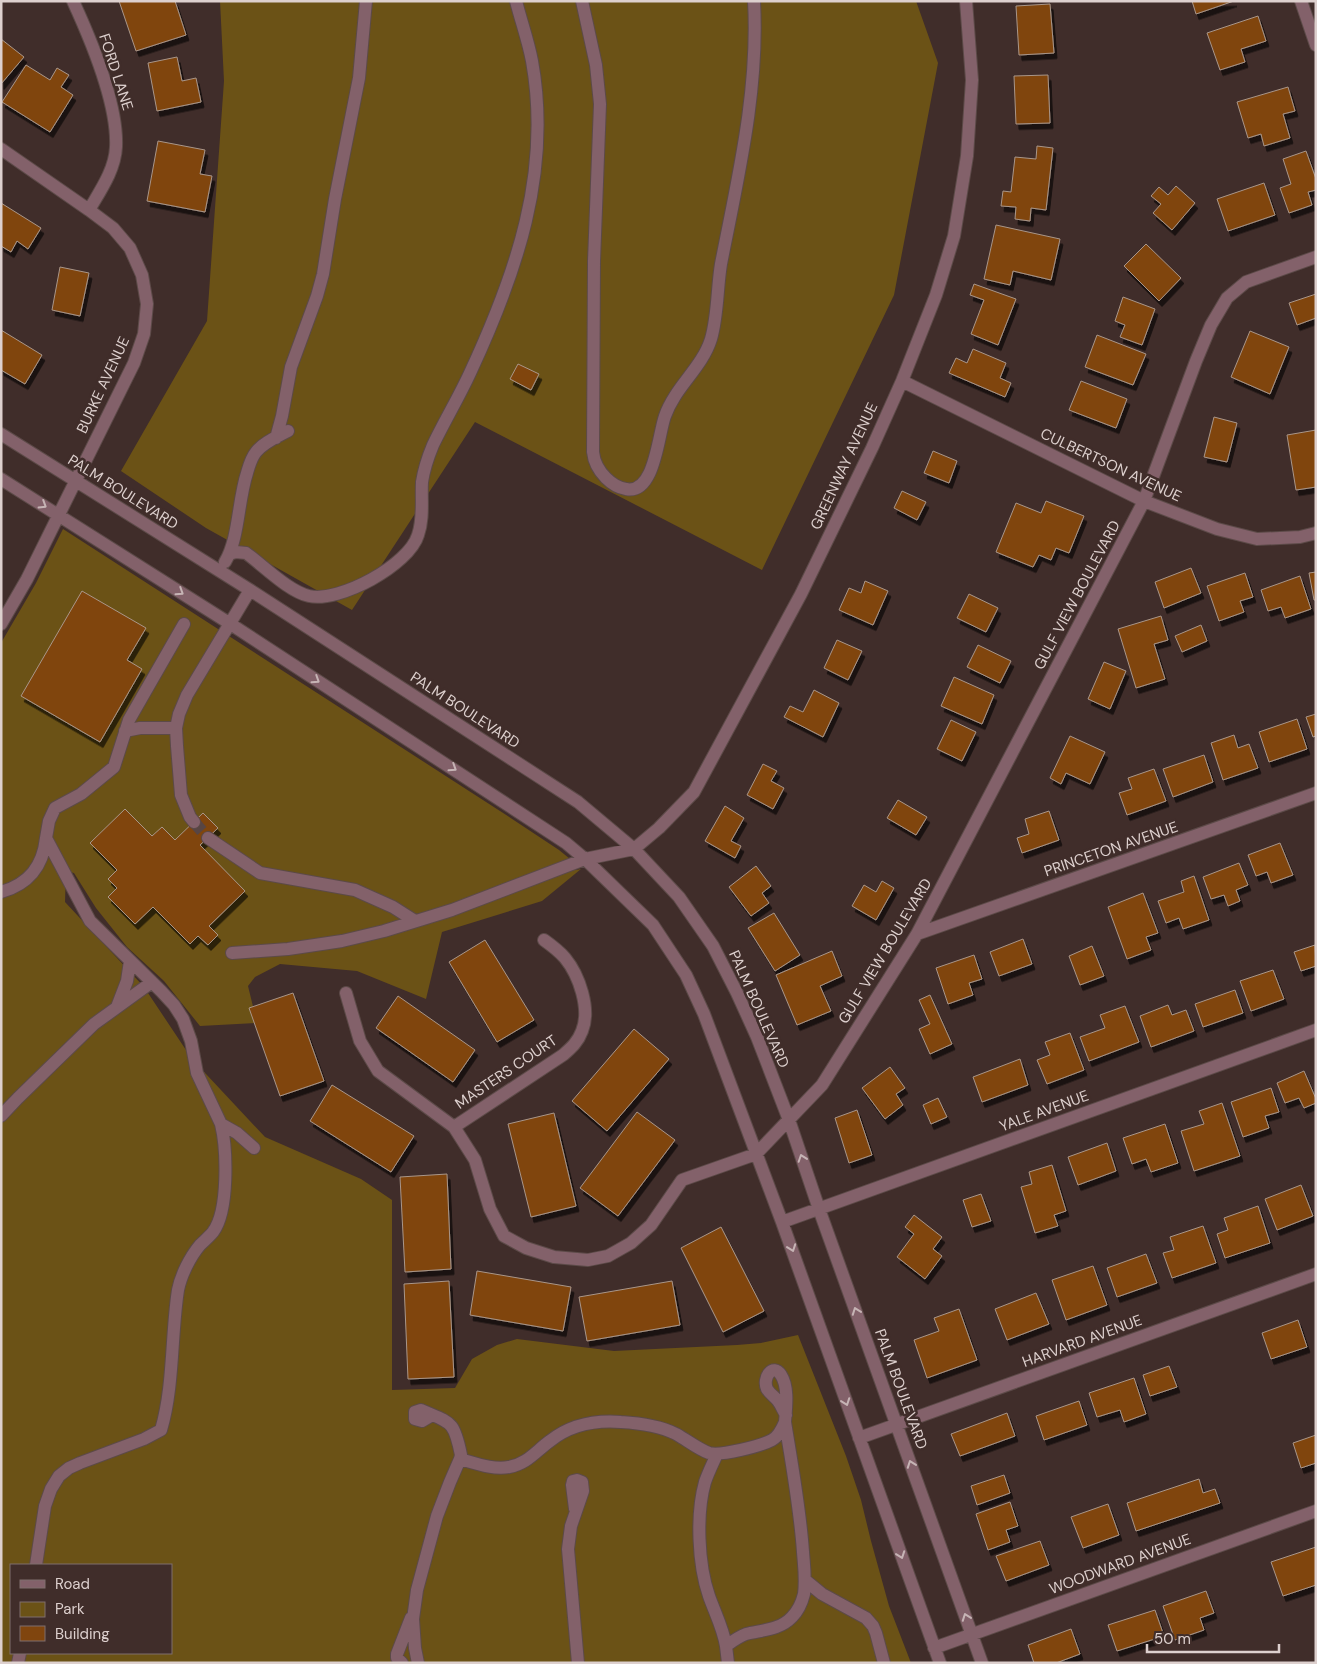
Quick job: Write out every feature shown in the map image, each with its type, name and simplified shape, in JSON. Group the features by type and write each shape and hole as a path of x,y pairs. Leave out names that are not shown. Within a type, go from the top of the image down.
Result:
{"street":[{"name":"FORD LANE","path":"73,1 104,79 114,116 116,148 108,178 89,210"},
{"path":"276,438 291,367 323,274 335,199 358,88 366,1"},
{"path":"288,431 261,447 251,460 244,481 227,558 236,552 246,553 301,593 320,597 345,591 378,576 404,556 416,542 421,525 424,468 432,447 470,372 507,288 521,244 534,185 537,127 534,75 516,1"},
{"path":"582,1 596,65 600,104 594,261 592,452 599,469 607,479 617,486 628,490 638,488 649,476 667,410 677,392 702,359 712,337 721,265 749,113 754,58 754,1"},
{"name":"GREENWAY AVENUE","path":"232,953 288,949 342,941 452,910 584,859 634,849 659,828 694,792 801,594 872,448 902,381 936,295 954,236 967,156 971,71 966,1"},
{"path":"1301,1 1316,45"},
{"name":"BURKE AVENUE","path":"1,150 113,228 130,248 142,275 147,304 144,334 134,363 27,579 1,624"},
{"name":"GULF VIEW BOULEVARD","path":"346,993 360,1041 378,1071 454,1126 475,1160 490,1209 504,1236 526,1248 554,1257 588,1260 608,1256 631,1243 651,1225 682,1180 756,1154 822,1085 917,934 1144,502 1200,352 1211,325 1226,298 1246,282 1316,257"},
{"name":"CULBERTSON AVENUE","path":"902,381 1144,502 1217,529 1257,538 1300,537 1316,533"},
{"name":"PALM BOULEVARD","path":"1,434 250,590 578,802 634,849 679,897 713,946 738,993 789,1120 819,1209 982,1663"},
{"path":"1,479 229,623 566,843 653,925 686,975 704,1014 782,1222 940,1663"},
{"path":"194,822 181,795 176,728 179,714 186,695 250,590"},
{"path":"1,892 14,887 34,872 43,857 48,821 55,808 81,794 114,766 129,720 184,624"},
{"path":"125,731 140,728 176,728"},
{"name":"PRINCETON AVENUE","path":"917,934 1316,793"},
{"path":"36,1564 45,1506 51,1488 59,1476 69,1468 80,1463 161,1430 169,1380 178,1289 193,1255 213,1232 221,1213 225,1169 224,1136 221,1124 197,1074 191,1041 185,1024 174,1005 90,921 46,838"},
{"path":"208,838 260,873 355,890 393,907 415,921"},
{"name":"MASTERS COURT","path":"454,1126 563,1056 574,1046 583,1030 584,1005 580,983 565,958 544,940"},
{"path":"116,1009 125,987 130,961"},
{"path":"1,1116 81,1036 152,982"},
{"name":"YALE AVENUE","path":"782,1222 1316,1030"},
{"path":"221,1124 238,1133 254,1148"},
{"name":"HARVARD AVENUE","path":"859,1438 1316,1274"},
{"path":"415,1661 413,1634 417,1590 437,1516 460,1459 459,1447 453,1428 449,1422 441,1417 432,1415"},
{"path":"460,1459 500,1468 516,1466 527,1461 549,1441 563,1432 596,1422 632,1423 666,1430 707,1452 717,1454 751,1448 773,1440 778,1435 786,1419 798,1505 805,1580 801,1603 792,1618 783,1624 768,1630 741,1636 726,1646"},
{"path":"717,1454 705,1481 700,1546 706,1584 722,1625 728,1663"},
{"path":"575,1509 568,1538 568,1549 578,1663"},
{"name":"WOODWARD AVENUE","path":"934,1648 1316,1511"},
{"path":"805,1580 822,1594 866,1618 876,1633 884,1663"},
{"path":"402,1663 397,1658 397,1654 414,1613"}],"green space":[{"path":"220,1 916,1 938,63 894,295 762,570 475,422 352,610 206,528 121,471 207,321 224,81"},
{"path":"63,529 500,811 559,850 575,863 576,870 581,869 542,901 442,932 426,999 357,971 280,964 255,977 248,986 257,1023 200,1026 164,981 127,947 96,908 74,873 66,871 65,902 144,987 192,1059 265,1137 361,1179 392,1200 392,1390 455,1388 472,1359 497,1345 517,1339 614,1351 761,1343 798,1335 846,1456 861,1500 889,1606 911,1663 1,1663 1,643 36,583"}],"building":[{"path":"119,1 175,1 186,35 136,51"},
{"path":"1192,1 1234,1 1196,14"},
{"path":"1050,4 1054,53 1019,55 1016,6"},
{"path":"1258,16 1266,41 1241,49 1245,62 1220,70 1207,33"},
{"path":"1,39 24,57 1,84"},
{"path":"177,57 182,81 196,78 201,102 157,111 148,63"},
{"path":"26,65 50,80 57,68 69,75 61,87 73,95 50,132 2,102"},
{"path":"1048,75 1050,123 1016,124 1014,76"},
{"path":"1288,87 1295,111 1283,114 1290,138 1264,146 1261,134 1248,138 1237,102"},
{"path":"158,141 205,150 200,174 212,176 205,212 147,201"},
{"path":"1037,146 1053,148 1046,210 1031,208 1030,221 1015,219 1016,207 1001,206 1003,191 1011,192 1015,157 1036,159"},
{"path":"1306,151 1316,179 1316,190 1308,192 1312,205 1289,213 1280,188 1291,184 1283,159"},
{"path":"1264,183 1275,215 1228,231 1217,199"},
{"path":"1176,186 1195,203 1172,230 1153,213 1161,204 1151,196 1159,187 1168,195"},
{"path":"1,203 41,228 28,249 17,241 11,252 1,246"},
{"path":"996,225 1060,239 1051,280 1013,271 1010,285 984,279"},
{"path":"1146,244 1181,278 1159,301 1124,266"},
{"path":"60,267 89,273 80,316 52,310"},
{"path":"974,284 1016,299 998,345 971,334 984,300 970,295"},
{"path":"1316,294 1316,318 1297,325 1289,303"},
{"path":"1123,297 1155,309 1142,345 1120,337 1125,325 1115,321"},
{"path":"1,330 42,355 25,384 1,370"},
{"path":"1250,331 1289,347 1270,394 1231,377"},
{"path":"1097,335 1146,354 1133,385 1085,367"},
{"path":"973,349 1006,363 1000,378 1011,383 1005,397 949,373 956,358 967,363"},
{"path":"518,364 539,374 531,390 510,379"},
{"path":"1081,381 1127,399 1116,428 1069,410"},
{"path":"1214,417 1237,423 1227,462 1204,457"},
{"path":"1316,430 1316,487 1296,490 1287,435"},
{"path":"933,451 957,461 949,483 924,473"},
{"path":"902,491 926,502 917,520 894,508"},
{"path":"1046,501 1084,516 1069,553 1056,548 1051,560 1039,555 1033,567 996,552 1016,503 1041,513"},
{"path":"1191,568 1201,593 1164,608 1155,582"},
{"path":"1316,572 1316,600 1314,600 1309,573"},
{"path":"1245,573 1253,597 1240,601 1244,612 1219,621 1207,586"},
{"path":"1300,576 1311,609 1285,618 1281,607 1268,611 1261,590"},
{"path":"865,581 888,591 873,625 839,610 849,588 861,593"},
{"path":"82,591 146,628 127,660 142,669 100,742 21,696"},
{"path":"969,594 998,608 986,632 957,618"},
{"path":"1161,616 1168,640 1154,644 1165,679 1136,688 1118,629"},
{"path":"1201,625 1207,641 1182,652 1175,636"},
{"path":"837,640 862,651 848,680 824,668"},
{"path":"978,645 1011,661 1000,683 967,667"},
{"path":"1104,662 1126,671 1110,709 1088,699"},
{"path":"954,677 994,695 982,724 941,706"},
{"path":"814,690 839,703 823,737 784,717 790,706 803,712"},
{"path":"1316,714 1316,736 1313,737 1306,717"},
{"path":"1297,719 1307,749 1269,762 1259,732"},
{"path":"951,720 976,732 962,761 937,749"},
{"path":"1234,735 1238,748 1249,744 1258,768 1223,780 1211,743"},
{"path":"1070,736 1105,752 1090,784 1066,773 1061,784 1050,778"},
{"path":"1204,755 1213,782 1173,797 1163,769"},
{"path":"763,764 777,771 771,781 784,788 773,809 747,795"},
{"path":"1154,769 1166,801 1127,815 1119,793 1132,789 1128,778"},
{"path":"898,800 927,817 916,835 887,818"},
{"path":"725,806 744,818 731,841 741,846 735,858 705,841"},
{"path":"125,809 152,836 162,827 175,840 203,813 218,828 200,845 245,891 209,926 218,935 208,945 198,936 190,944 153,907 135,924 108,897 117,888 108,879 117,870 90,843"},
{"path":"1049,811 1059,840 1022,853 1017,838 1029,834 1025,819"},
{"path":"1280,843 1293,875 1271,883 1267,872 1256,876 1248,855"},
{"path":"1239,863 1248,885 1236,890 1240,901 1228,906 1224,895 1211,899 1203,877"},
{"path":"756,866 771,886 762,893 769,903 751,916 729,887"},
{"path":"1194,876 1209,920 1183,929 1179,918 1166,923 1158,901 1184,892 1181,881"},
{"path":"882,881 894,888 876,920 852,906 864,885 876,892"},
{"path":"1143,893 1158,933 1146,937 1151,950 1127,959 1108,907"},
{"path":"774,913 800,955 775,971 748,928"},
{"path":"1023,939 1032,964 999,976 990,952"},
{"path":"485,940 534,1020 497,1042 449,962"},
{"path":"1315,945 1316,966 1301,971 1294,952"},
{"path":"1092,946 1104,976 1080,985 1069,956"},
{"path":"832,951 842,976 820,986 831,1011 797,1025 776,975"},
{"path":"974,955 982,979 969,983 973,995 948,1004 936,968"},
{"path":"1273,970 1284,999 1251,1011 1240,981"},
{"path":"1235,990 1243,1013 1203,1027 1195,1004"},
{"path":"293,993 324,1081 280,1096 249,1008"},
{"path":"930,995 952,1044 930,1054 919,1029 930,1024 919,1000"},
{"path":"398,996 475,1050 453,1082 376,1028"},
{"path":"1168,1005 1172,1015 1186,1010 1194,1031 1151,1047 1140,1016"},
{"path":"1125,1006 1139,1042 1089,1061 1080,1037 1105,1028 1100,1015"},
{"path":"634,1029 669,1059 607,1131 572,1101"},
{"path":"1070,1033 1084,1070 1047,1084 1037,1060 1050,1055 1045,1042"},
{"path":"1020,1059 1028,1085 982,1102 973,1077"},
{"path":"890,1067 905,1088 896,1094 903,1105 885,1119 862,1088"},
{"path":"1304,1071 1316,1103 1304,1108 1299,1098 1285,1103 1277,1083"},
{"path":"332,1085 414,1136 391,1172 310,1121"},
{"path":"1271,1088 1279,1112 1265,1116 1269,1128 1243,1137 1231,1102"},
{"path":"938,1098 947,1117 931,1124 923,1105"},
{"path":"1222,1103 1240,1156 1194,1171 1181,1131 1204,1124 1199,1111"},
{"path":"857,1110 872,1155 849,1163 835,1118"},
{"path":"637,1112 675,1140 618,1216 580,1188"},
{"path":"554,1113 576,1206 531,1217 508,1124"},
{"path":"1165,1124 1178,1163 1151,1172 1146,1159 1132,1164 1123,1138"},
{"path":"1107,1143 1116,1171 1078,1185 1068,1157"},
{"path":"1052,1165 1066,1211 1054,1215 1058,1226 1035,1233 1021,1187 1032,1184 1029,1172"},
{"path":"447,1174 451,1269 405,1272 400,1177"},
{"path":"1301,1185 1313,1216 1277,1230 1265,1199"},
{"path":"981,1194 991,1221 972,1227 963,1200"},
{"path":"1258,1206 1270,1243 1225,1258 1217,1234 1228,1230 1224,1218"},
{"path":"914,1215 942,1237 933,1249 942,1256 925,1279 897,1257 914,1234 905,1227"},
{"path":"1203,1226 1216,1263 1172,1278 1163,1253 1174,1250 1170,1237"},
{"path":"721,1227 764,1311 723,1332 681,1248"},
{"path":"1146,1254 1157,1283 1117,1297 1107,1268"},
{"path":"1093,1266 1107,1305 1066,1320 1052,1280"},
{"path":"477,1271 571,1287 563,1331 470,1315"},
{"path":"449,1281 454,1377 408,1379 404,1284"},
{"path":"672,1281 680,1325 587,1341 579,1297"},
{"path":"1036,1293 1049,1324 1007,1340 995,1309"},
{"path":"959,1309 977,1360 927,1378 914,1340 939,1331 934,1318"},
{"path":"1298,1320 1307,1347 1271,1359 1262,1333"},
{"path":"1169,1366 1177,1387 1150,1396 1143,1375"},
{"path":"1134,1378 1146,1414 1124,1422 1120,1410 1097,1417 1089,1393"},
{"path":"1079,1401 1087,1425 1044,1440 1036,1416"},
{"path":"1007,1413 1015,1436 960,1456 951,1434"},
{"path":"1316,1435 1316,1463 1301,1468 1293,1443"},
{"path":"1004,1475 1010,1493 977,1505 971,1486"},
{"path":"1199,1479 1203,1493 1215,1489 1220,1503 1136,1531 1127,1503"},
{"path":"1010,1502 1018,1526 1006,1530 1010,1542 988,1550 976,1514"},
{"path":"1108,1504 1119,1535 1083,1548 1071,1517"},
{"path":"1040,1541 1049,1565 1006,1581 996,1556"},
{"path":"1316,1547 1316,1585 1283,1596 1271,1562"},
{"path":"1206,1591 1214,1613 1200,1618 1204,1630 1175,1640 1163,1606"},
{"path":"1155,1610 1164,1636 1117,1651 1108,1625"},
{"path":"1071,1629 1080,1654 1056,1663 1034,1663 1028,1645"}],"tunnel":[{"path":"194,822 208,838"}]}
